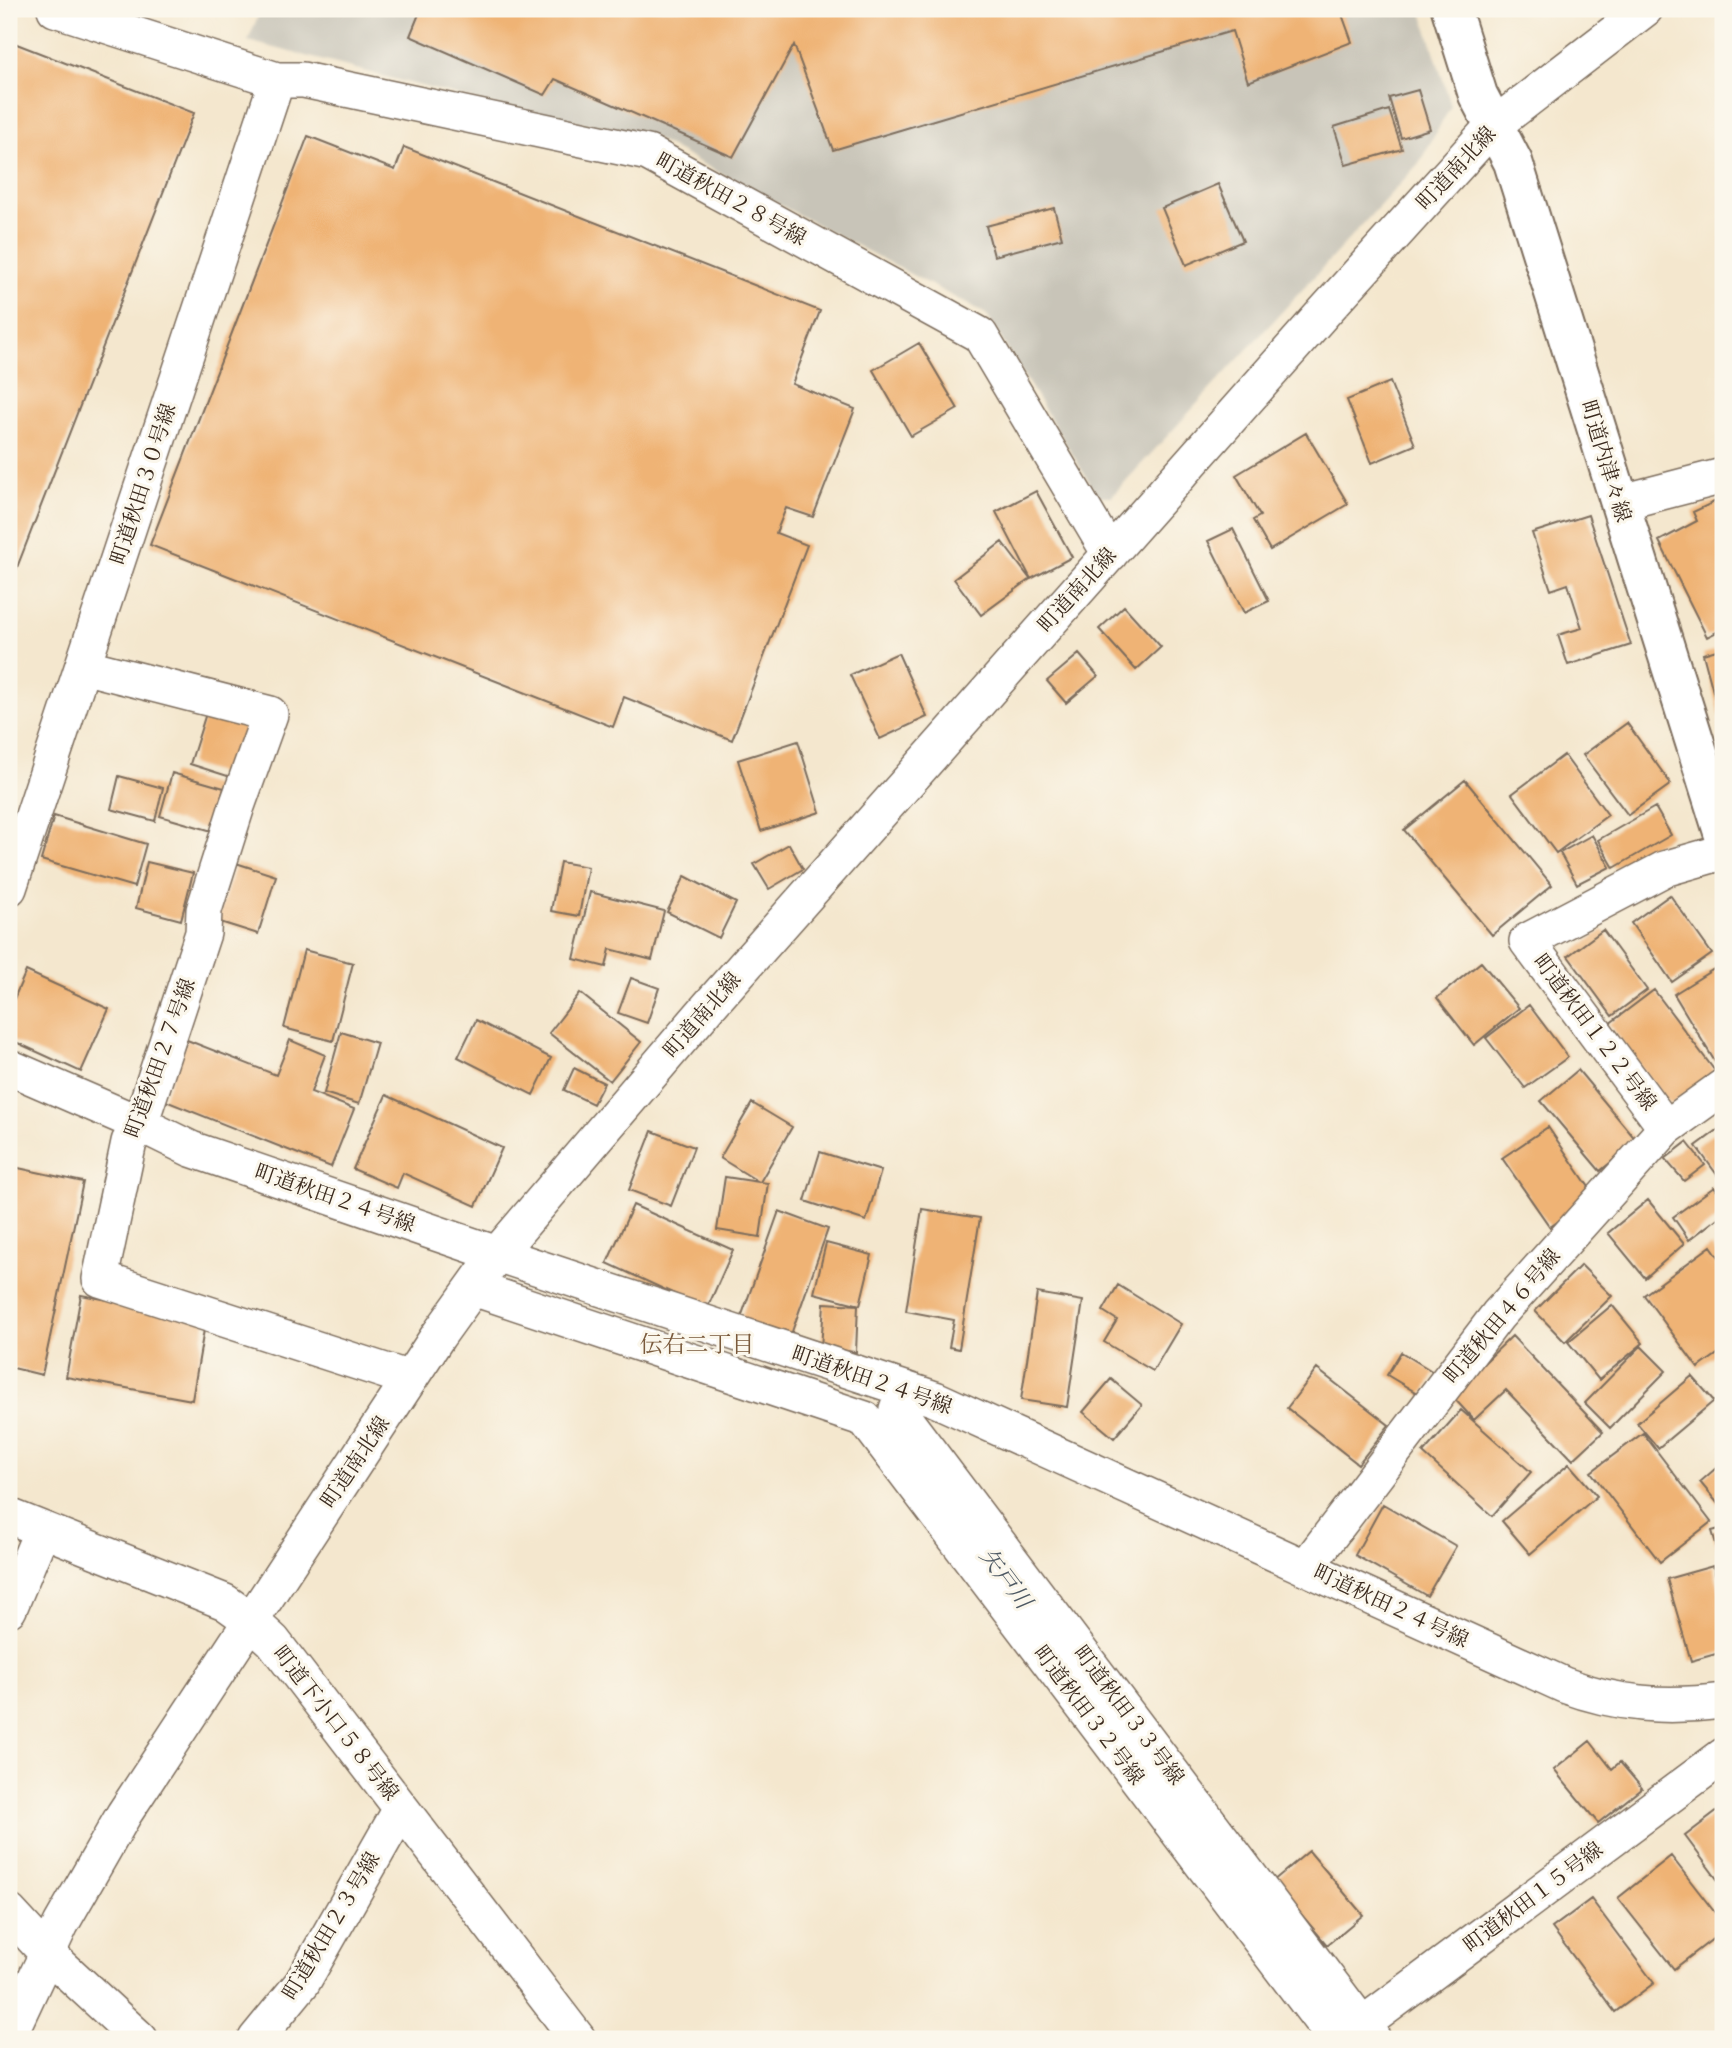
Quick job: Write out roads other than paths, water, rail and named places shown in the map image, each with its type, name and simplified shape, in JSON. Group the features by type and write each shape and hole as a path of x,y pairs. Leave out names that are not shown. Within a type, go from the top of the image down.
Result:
{"street":[{"name":"町道秋田２８号線","path":"55,9 277,80 303,80 649,153 980,335 1110,554"},
{"name":"町道内津々線","path":"1451,9 1485,110 1513,162 1619,503 1715,775 1723,832"},
{"name":"町道南北線","path":"9,2035 61,1924 124,1814 410,1379 497,1254 709,1006 1110,554 1485,110 1531,98 1645,9"},
{"name":"町道秋田３０号線","path":"9,888 277,80"},
{"path":"1619,503 1723,477"},
{"name":"町道秋田２７号線","path":"83,666 270,714 204,910 203,933 140,1124 129,1142 100,1279 410,1379"},
{"name":"町道秋田１２２号線","path":"1666,1128 1527,942 1664,869 1723,852"},
{"name":"町道秋田２４号線","path":"9,1067 191,1149 935,1399 1531,1671 1596,1696 1665,1706 1723,1701"},
{"name":"町道秋田４６号線","path":"1306,1567 1498,1315 1666,1128 1723,1087"},
{"name":"町道秋田３２号線","path":"473,1288 865,1419 1353,2036"},
{"name":"町道秋田３３号線","path":"905,1388 897,1409 1353,2036"},
{"name":"町道下小口５８号線","path":"9,1516 225,1602 273,1641 578,2039"},
{"path":"9,1609 42,1530"},
{"name":"町道秋田１５号線","path":"1353,2036 1723,1756"},
{"name":"町道秋田２３号線","path":"256,2039 302,1983 401,1809"},
{"path":"9,1912 47,1953 139,2039"}],"district":[{"name":"伝右二丁目","path":"697,1344"}],"water label":[{"name":"矢戸川","path":"1006,1578"}]}
